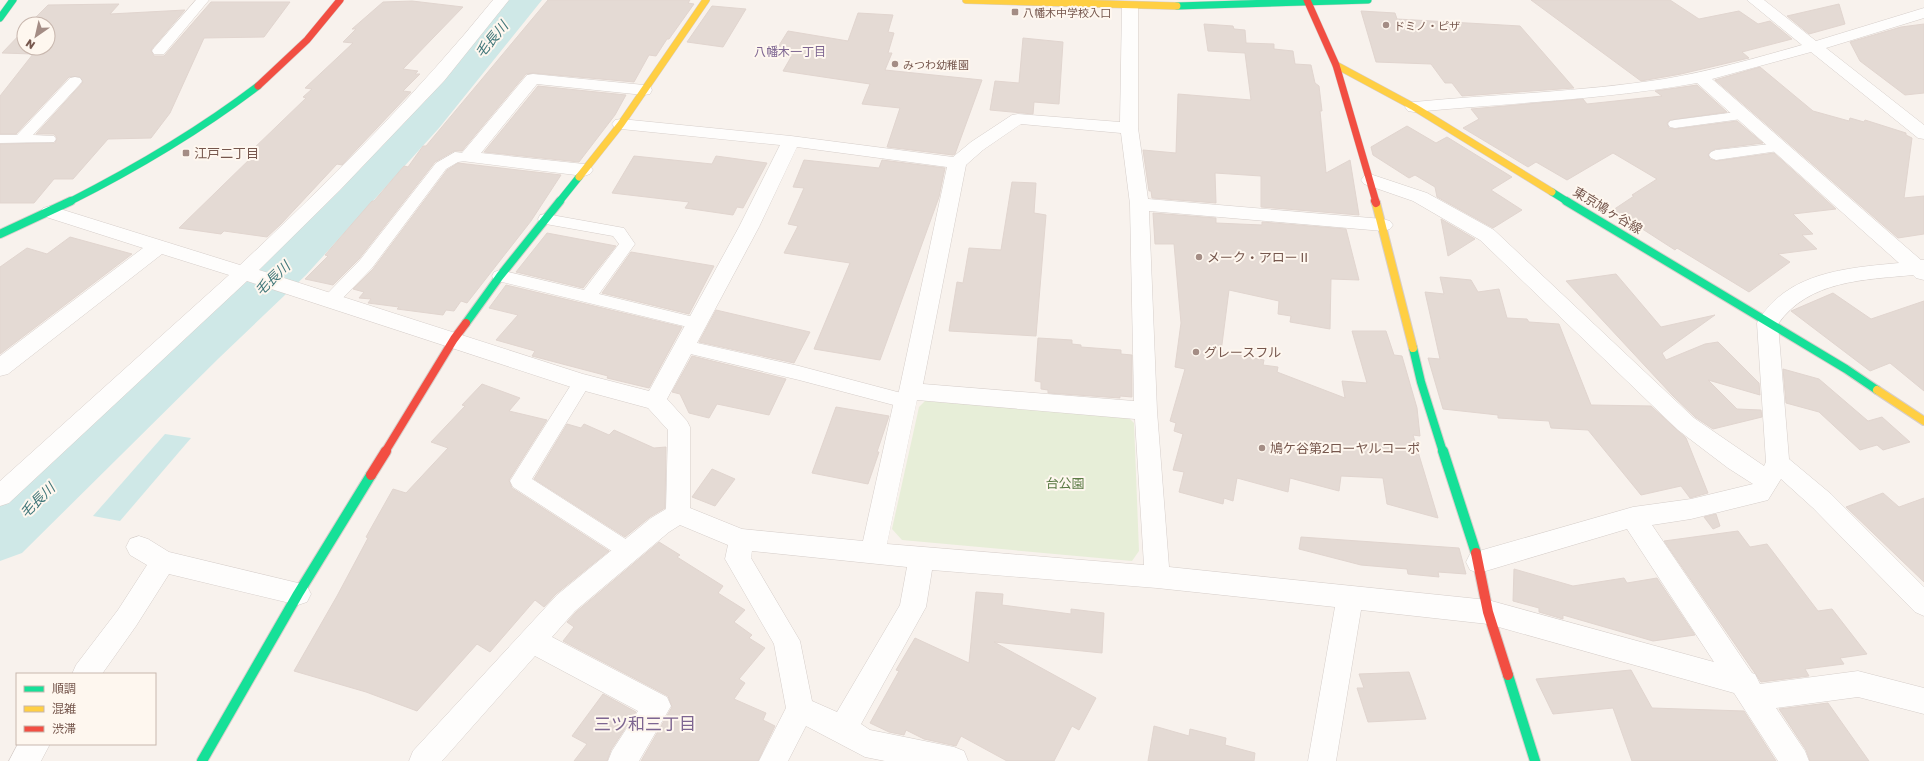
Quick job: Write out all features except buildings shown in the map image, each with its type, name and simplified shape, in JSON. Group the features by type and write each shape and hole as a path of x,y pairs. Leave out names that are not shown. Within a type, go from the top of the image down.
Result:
{"street":[{"path":"0,18 13,0"},
{"path":"0,234 50,212 120,177 184,140 227,111 263,83 297,52 340,0"},
{"path":"0,496 245,273 343,177 439,76 502,0"},
{"path":"202,761 298,594 454,339 500,276 621,124 706,0"},
{"path":"966,0 1086,3 1130,6 1368,0"},
{"path":"1755,0 1815,46 1924,134"},
{"path":"1308,2 1336,65 1383,225 1421,382 1479,562 1488,612 1535,761"},
{"path":"1130,6 1129,128 1139,204 1146,411 1157,577"},
{"path":"1414,107 1571,95 1638,87 1700,77 1815,46 1924,13"},
{"name":"東京鳩ヶ谷線","path":"1336,65 1414,107 1767,323 1846,368 1924,421"},
{"path":"1700,77 1921,270"},
{"path":"468,156 533,79 644,90"},
{"path":"873,552 958,163 977,146 1018,119 1129,128"},
{"path":"621,124 790,140 958,163"},
{"path":"655,401 749,227 790,140"},
{"path":"468,156 584,170"},
{"path":"1370,180 1420,197 1487,235 1686,424 1736,461 1773,472 1822,501 1924,604"},
{"path":"1139,204 1383,225"},
{"path":"50,212 454,339 582,382 655,401 679,427 678,514"},
{"path":"0,368 159,246"},
{"path":"1479,562 1633,517 1691,509 1760,493 1773,472 1767,323 1784,302 1821,281 1846,276 1921,270"},
{"path":"908,396 1146,411"},
{"path":"422,761 566,603 660,524 678,514"},
{"path":"678,514 741,540 921,558 1157,577 1488,612 1750,691 1858,684 1924,701"},
{"path":"1633,517 1750,691 1795,761"},
{"path":"741,540 738,559 787,641 800,708 773,761"},
{"path":"139,547 163,562 298,594"},
{"path":"843,729 913,607 921,558"},
{"path":"87,673 127,618 163,562"},
{"path":"1322,761 1350,597"},
{"path":"531,640 657,706 622,761"},
{"path":"800,708 843,729 865,743 954,761"},
{"path":"23,761 35,745"}],"lane":[{"path":"159,52 203,0"},
{"path":"21,139 75,81"},
{"path":"1675,124 1744,116"},
{"path":"0,139 49,138"},
{"path":"1716,156 1780,148"},
{"path":"331,300 366,264 441,166 455,157 468,156"},
{"path":"546,219 618,232 627,244 588,296"},
{"path":"500,276 696,323"},
{"path":"684,346 799,373 908,396"},
{"path":"582,382 520,481 628,551"}],"green space":[{"name":"台公園","path":"925,401 1128,417 1134,423 1139,551 1132,561 902,540 892,529 919,407"}],"water":[{"path":"165,434 191,438 120,521 93,516"}],"waterway":[{"name":"毛長川","path":"0,535 200,344 289,263 424,119 523,0"}],"traffic: fast":[{"path":"0,18 13,0"},
{"path":"1177,6 1368,0"},
{"path":"0,234 101,186 166,150 198,130 258,86"},
{"path":"466,323 500,276 579,177"},
{"path":"1552,192 1767,323 1846,369 1877,390"},
{"path":"1413,348 1421,382 1476,553"},
{"path":"202,761 298,594 371,475"},
{"path":"1508,675 1535,761"}],"traffic: slow":[{"path":"579,177 621,124 706,0"},
{"path":"966,0 1177,6"},
{"path":"1336,65 1414,107 1552,192"},
{"path":"1376,203 1413,348"},
{"path":"1877,390 1924,421"}],"traffic: jam":[{"path":"258,86 307,40 340,0"},
{"path":"1307,0 1336,65 1376,203"},
{"path":"371,475 454,339 466,323"},
{"path":"1476,553 1488,612 1508,675"}],"place":[{"name":"八幡木中学校入口","path":"1015,12"},
{"name":"ドミノ・ピザ","path":"1386,25"},
{"name":"みつわ幼稚園","path":"895,64"},
{"name":"江戸二丁目","path":"186,153"},
{"name":"メーク・アローⅡ","path":"1199,257"},
{"name":"グレースフル","path":"1196,352"},
{"name":"鳩ケ谷第2ローヤルコーポ","path":"1262,448"}],"district":[{"name":"八幡木一丁目","path":"790,51"},
{"name":"三ツ和三丁目","path":"645,723"}]}
